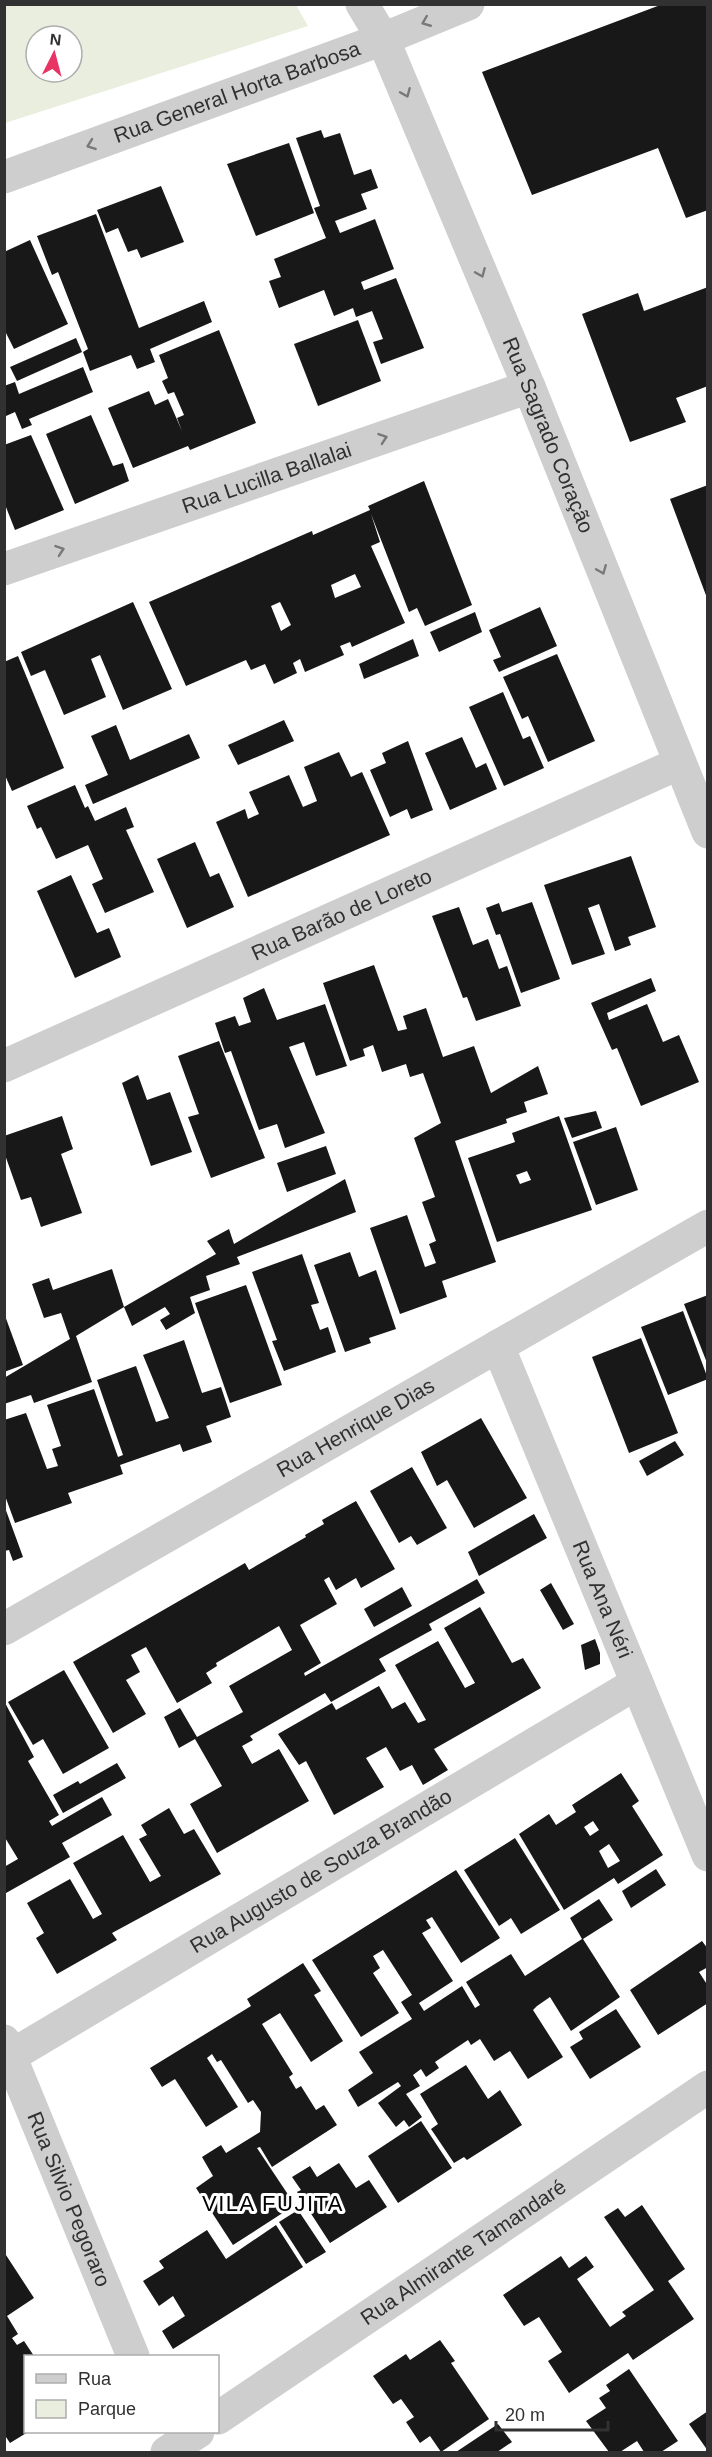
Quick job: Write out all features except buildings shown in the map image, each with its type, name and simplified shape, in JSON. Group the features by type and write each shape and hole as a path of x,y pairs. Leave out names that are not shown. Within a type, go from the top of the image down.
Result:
{"street":[{"name":"Rua Sagrado Coração","path":"362,4 383,39 529,387 708,832"},
{"name":"Rua General Horta Barbosa","path":"4,177 383,39 468,4"},
{"name":"Rua Lucilla Ballalai","path":"4,569 529,387"},
{"name":"Rua Barão de Loreto","path":"4,1066 680,764"},
{"name":"Rua Henrique Dias","path":"4,1629 708,1226"},
{"name":"Rua Ana Néri","path":"498,1346 708,1855"},
{"name":"Rua Augusto de Souza Brandão","path":"6,2052 636,1683"},
{"name":"Rua Silvio Pegoraro","path":"6,2052 133,2355"},
{"name":"Rua Almirante Tamandaré","path":"219,2417 708,2087"},
{"path":"169,2446 196,2433"}],"green space":[{"path":"5,4 296,5 308,26 5,123"}],"district":[{"name":"VILA FUJITA","path":"273,2203"}]}
